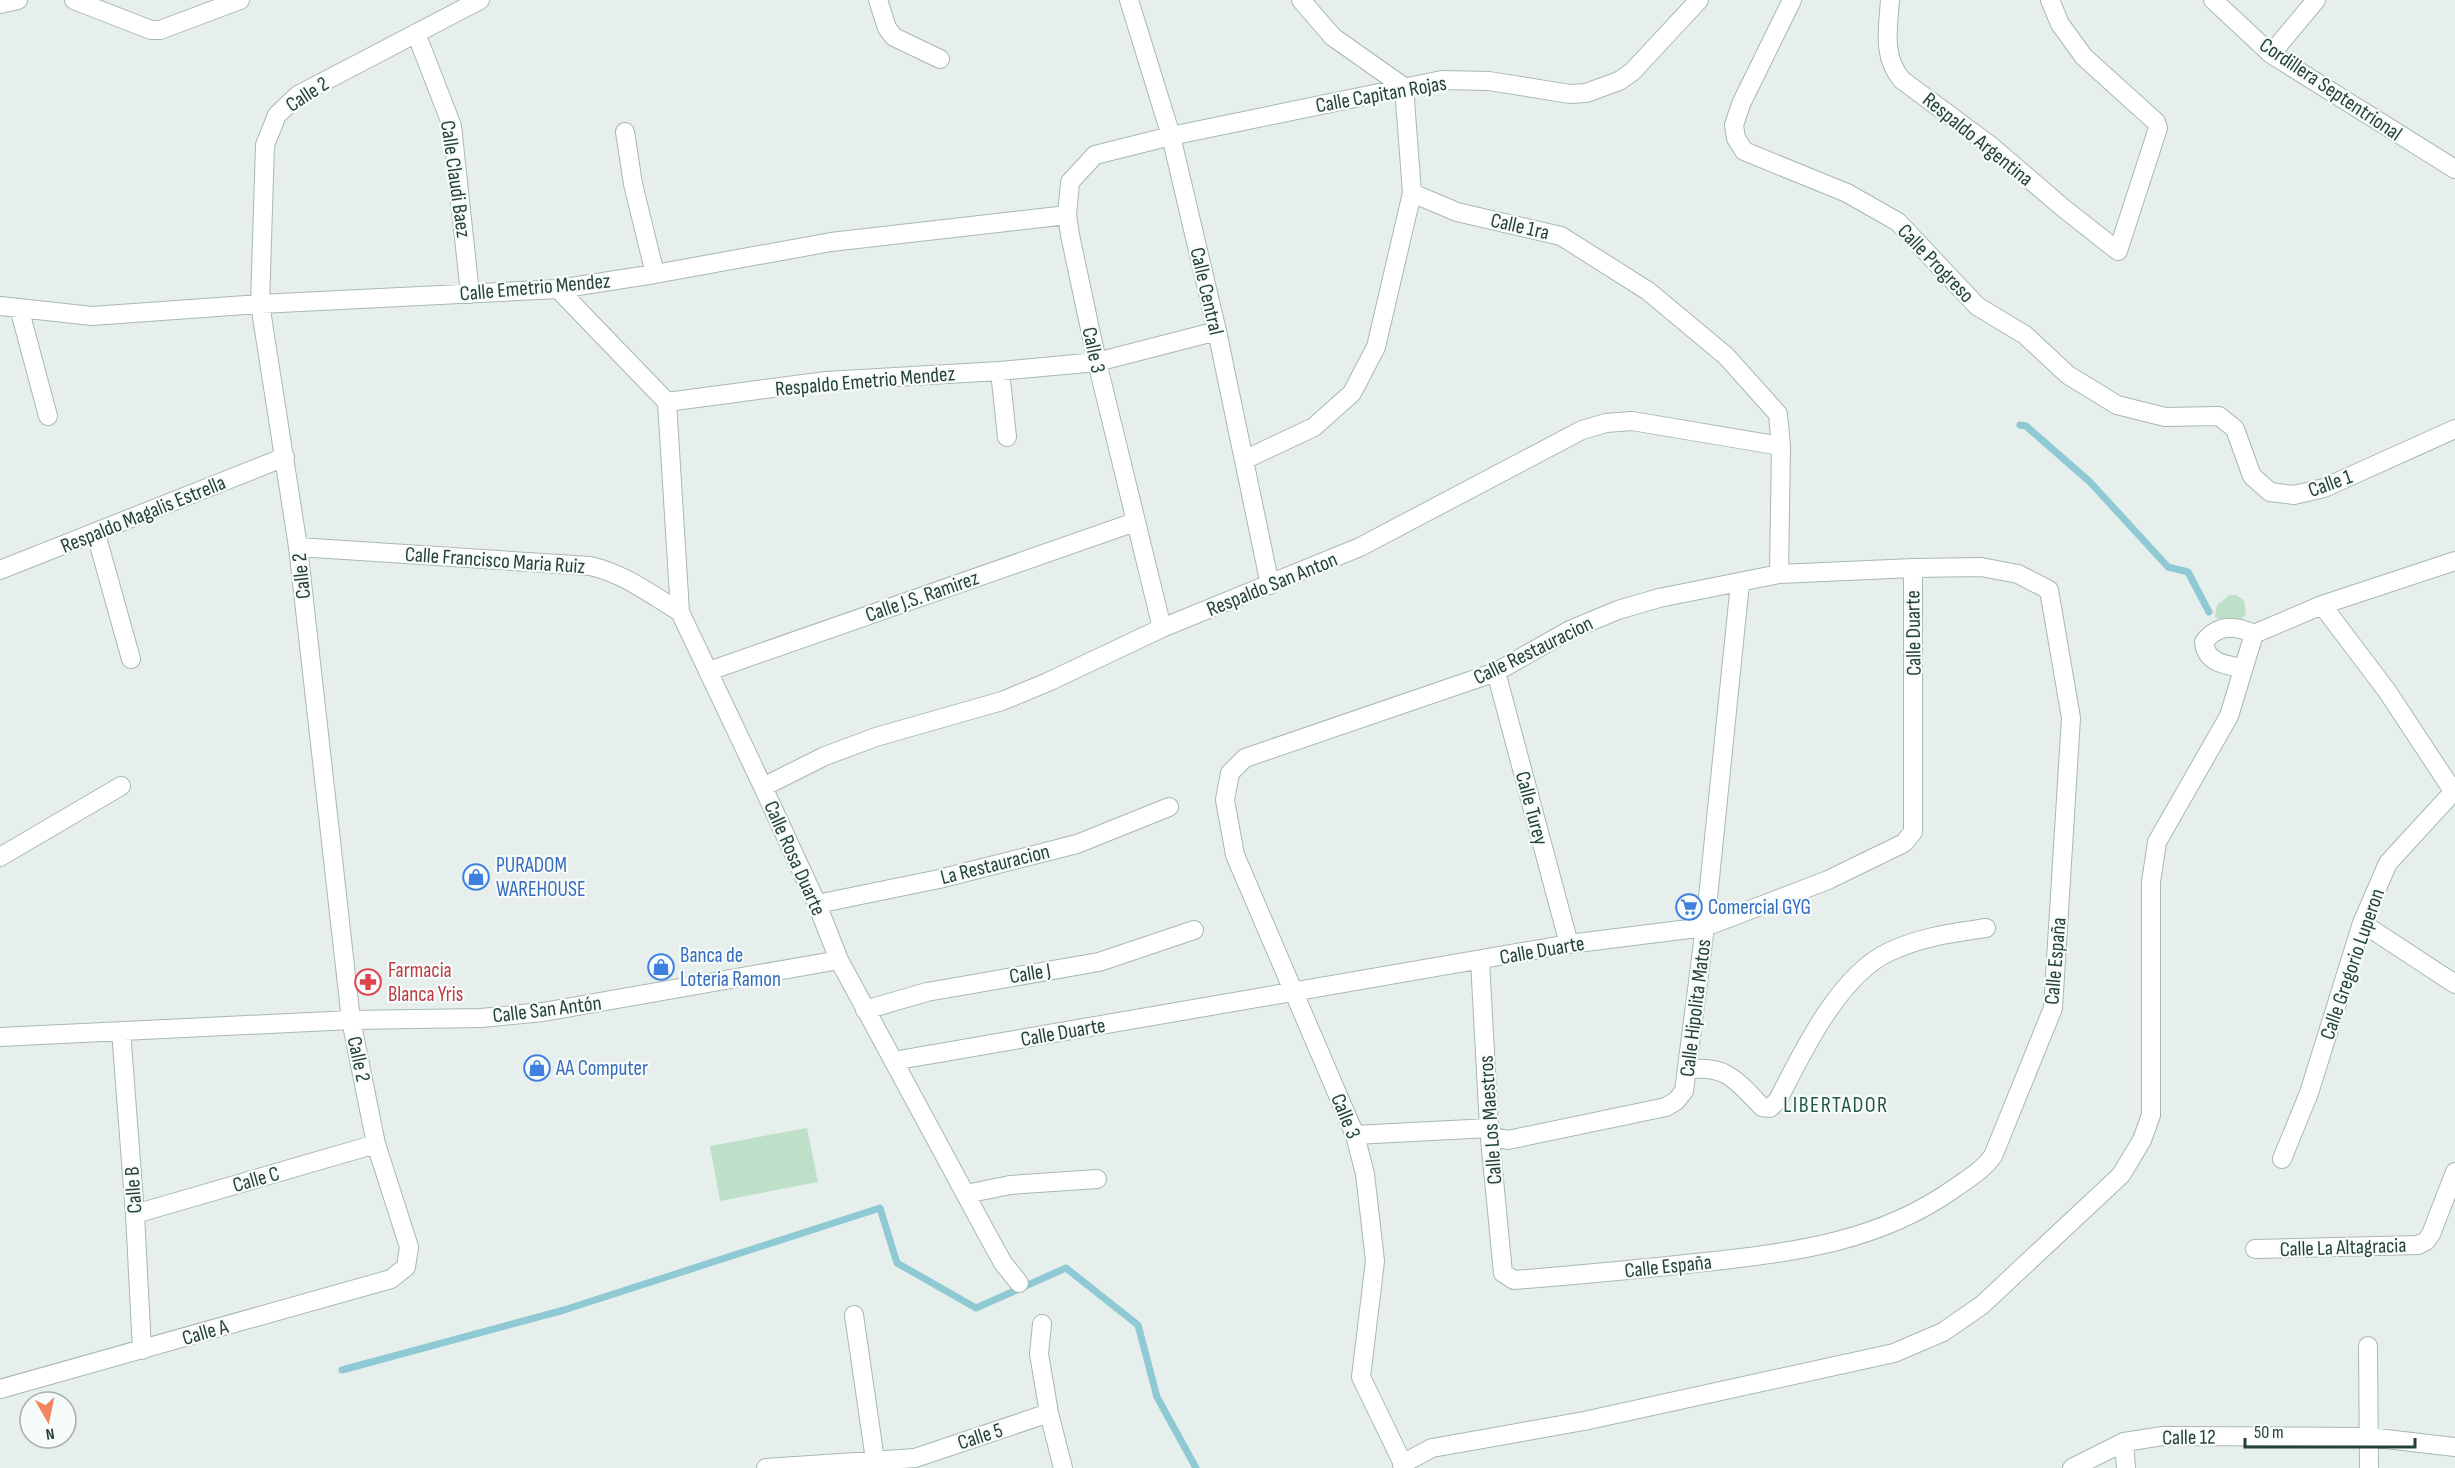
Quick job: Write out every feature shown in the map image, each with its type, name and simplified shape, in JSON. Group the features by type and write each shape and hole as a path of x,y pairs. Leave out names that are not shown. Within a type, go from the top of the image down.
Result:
{"street":[{"path":"0,4 18,0"},
{"path":"74,0 105,6 151,30 160,30 240,0"},
{"name":"Calle 2","path":"406,1267 409,1248 376,1144 351,1020 298,547 260,304 265,145 277,115 298,95 480,0"},
{"path":"878,0 887,28 894,37 940,59"},
{"name":"Calle Central","path":"1129,0 1171,136 1217,331 1270,585"},
{"path":"1244,460 1314,427 1352,393 1376,347 1412,193 1404,87 1333,37 1301,0"},
{"name":"Calle Capitan Rojas","path":"1171,136 1442,80 1489,81 1570,94 1602,88 1632,72 1699,0"},
{"name":"Calle Progreso","path":"1792,0 1741,104 1734,125 1736,138 1744,151 1846,193 1898,222 1977,306 2025,335 2068,375 2118,405 2165,417 2219,416 2235,429"},
{"name":"Respaldo Argentina","path":"1890,0 1888,56 1893,69 1902,80 1991,146 2118,251 2158,128 2156,122 2084,57 2060,24 2050,0"},
{"name":"Cordillera Septentrional","path":"2213,0 2271,54 2455,169"},
{"path":"2271,54 2316,0"},
{"name":"Calle Claudi Baez","path":"416,33 452,126 470,294"},
{"path":"625,132 633,184 655,274"},
{"name":"Calle 3","path":"1162,628 1096,362 1067,215 1070,182 1095,155 1171,136"},
{"name":"Calle 1ra","path":"1412,193 1457,212 1561,236 1648,291 1726,356 1778,414 1781,446"},
{"name":"Calle Emetrio Mendez","path":"0,306 92,316 260,304 558,289 831,242 1067,215"},
{"path":"558,289 667,402"},
{"path":"20,308 48,416"},
{"name":"Respaldo Emetrio Mendez","path":"667,402 826,381 1000,371 1096,362 1217,331"},
{"path":"1000,371 1007,437"},
{"name":"Calle Rosa Duarte","path":"667,402 680,612 817,903 839,960 1003,1263 1019,1283"},
{"name":"Respaldo San Anton","path":"763,787 825,756 876,737 1011,697 1162,628 1360,548 1582,430 1606,423 1632,421 1781,446"},
{"name":"Calle 1","path":"2235,429 2252,476 2270,492 2294,495 2324,488 2455,429"},
{"path":"1779,574 1781,446"},
{"name":"Respaldo Magalis Estrella","path":"0,570 96,534 285,457"},
{"name":"Calle J.S. Ramirez","path":"709,671 1135,522"},
{"path":"96,534 131,659"},
{"name":"Calle Francisco Maria Ruiz","path":"298,547 590,566 620,576 680,612"},
{"path":"1404,1466 1432,1448 1584,1421 1894,1353 1943,1332 1982,1305 2121,1175 2142,1140 2151,1115 2151,882 2157,842 2229,716 2254,634 2322,604 2455,561"},
{"name":"Calle España","path":"1508,1278 1514,1280 1659,1267 1769,1254 1854,1238 1899,1220 1945,1195 1986,1166 1993,1156 2053,1008 2071,718 2049,590 2018,574 1981,567 1779,574"},
{"name":"Calle Duarte","path":"893,1061 1569,944 1705,927 1828,880 1910,838 1913,832 1912,568"},
{"name":"Calle Restauracion","path":"1230,774 1245,758 1496,672 1570,630 1618,610 1659,598 1740,584 1779,574"},
{"name":"Calle Hipolita Matos","path":"1355,1135 1489,1128 1495,1137 1508,1140 1666,1107 1676,1101 1684,1091 1705,927 1740,584"},
{"path":"2322,604 2387,691 2454,791"},
{"path":"2243,668 2223,664 2210,658 2205,651 2204,642 2210,634 2229,627 2240,627 2254,634"},
{"name":"Calle Turey","path":"1496,672 1569,944"},
{"name":"Calle 3","path":"1230,774 1226,800 1235,855 1355,1135 1365,1174 1375,1262 1361,1377 1404,1466"},
{"path":"0,857 121,786"},
{"name":"Calle Gregorio Luperon","path":"2282,1159 2309,1093 2362,923 2388,863 2454,791"},
{"name":"La Restauracion","path":"817,903 939,879 1077,844 1169,807"},
{"path":"2362,923 2455,984"},
{"path":"1686,1070 1702,1068 1718,1070 1739,1083 1762,1107 1770,1108 1778,1100 1815,1032 1848,982 1859,972 1888,952 1930,936 1986,928"},
{"name":"Calle J","path":"865,1010 927,992 1099,962 1194,930"},
{"name":"Calle San Antón","path":"0,1037 351,1020 481,1018 543,1012 839,960"},
{"name":"Calle Los Maestros","path":"1480,960 1489,1128 1503,1273 1508,1278"},
{"name":"Calle B","path":"121,1031 135,1215 142,1350"},
{"name":"Calle C","path":"135,1215 376,1144"},
{"name":"Calle La Altagracia","path":"2255,1249 2418,1245 2426,1241 2431,1234 2455,1172"},
{"path":"966,1194 1010,1185 1098,1179"},
{"name":"Calle A","path":"0,1389 391,1279 406,1267"},
{"path":"854,1315 875,1460"},
{"path":"1042,1324 1039,1354 1049,1413 1063,1468"},
{"path":"2368,1346 2369,1468"},
{"name":"Calle 5","path":"766,1468 915,1458 1049,1413"},
{"name":"Calle 12","path":"2072,1468 2124,1443 2163,1436 2369,1437 2455,1447"},
{"path":"2124,1443 2126,1468"}],"green space":[{"path":"2229,595 2236,595 2244,600 2246,614 2236,624 2224,622 2215,617 2217,605"},
{"path":"807,1128 818,1182 720,1201 710,1146"}],"waterway":[{"path":"2020,425 2026,426 2090,482 2168,567 2188,572 2209,612"},
{"path":"342,1370 564,1310 880,1208 897,1263 976,1308 1066,1268 1138,1325 1157,1397 1196,1468"}],"place":[{"name":"PURADOM WAREHOUSE","path":"476,877"},
{"name":"Comercial GYG","path":"1689,907"},
{"name":"Banca de Loteria Ramon","path":"661,967"},
{"name":"Farmacia Blanca Yris","path":"368,982"},
{"name":"AA Computer","path":"537,1068"}],"district":[{"name":"LIBERTADOR","path":"1836,1104"}]}
